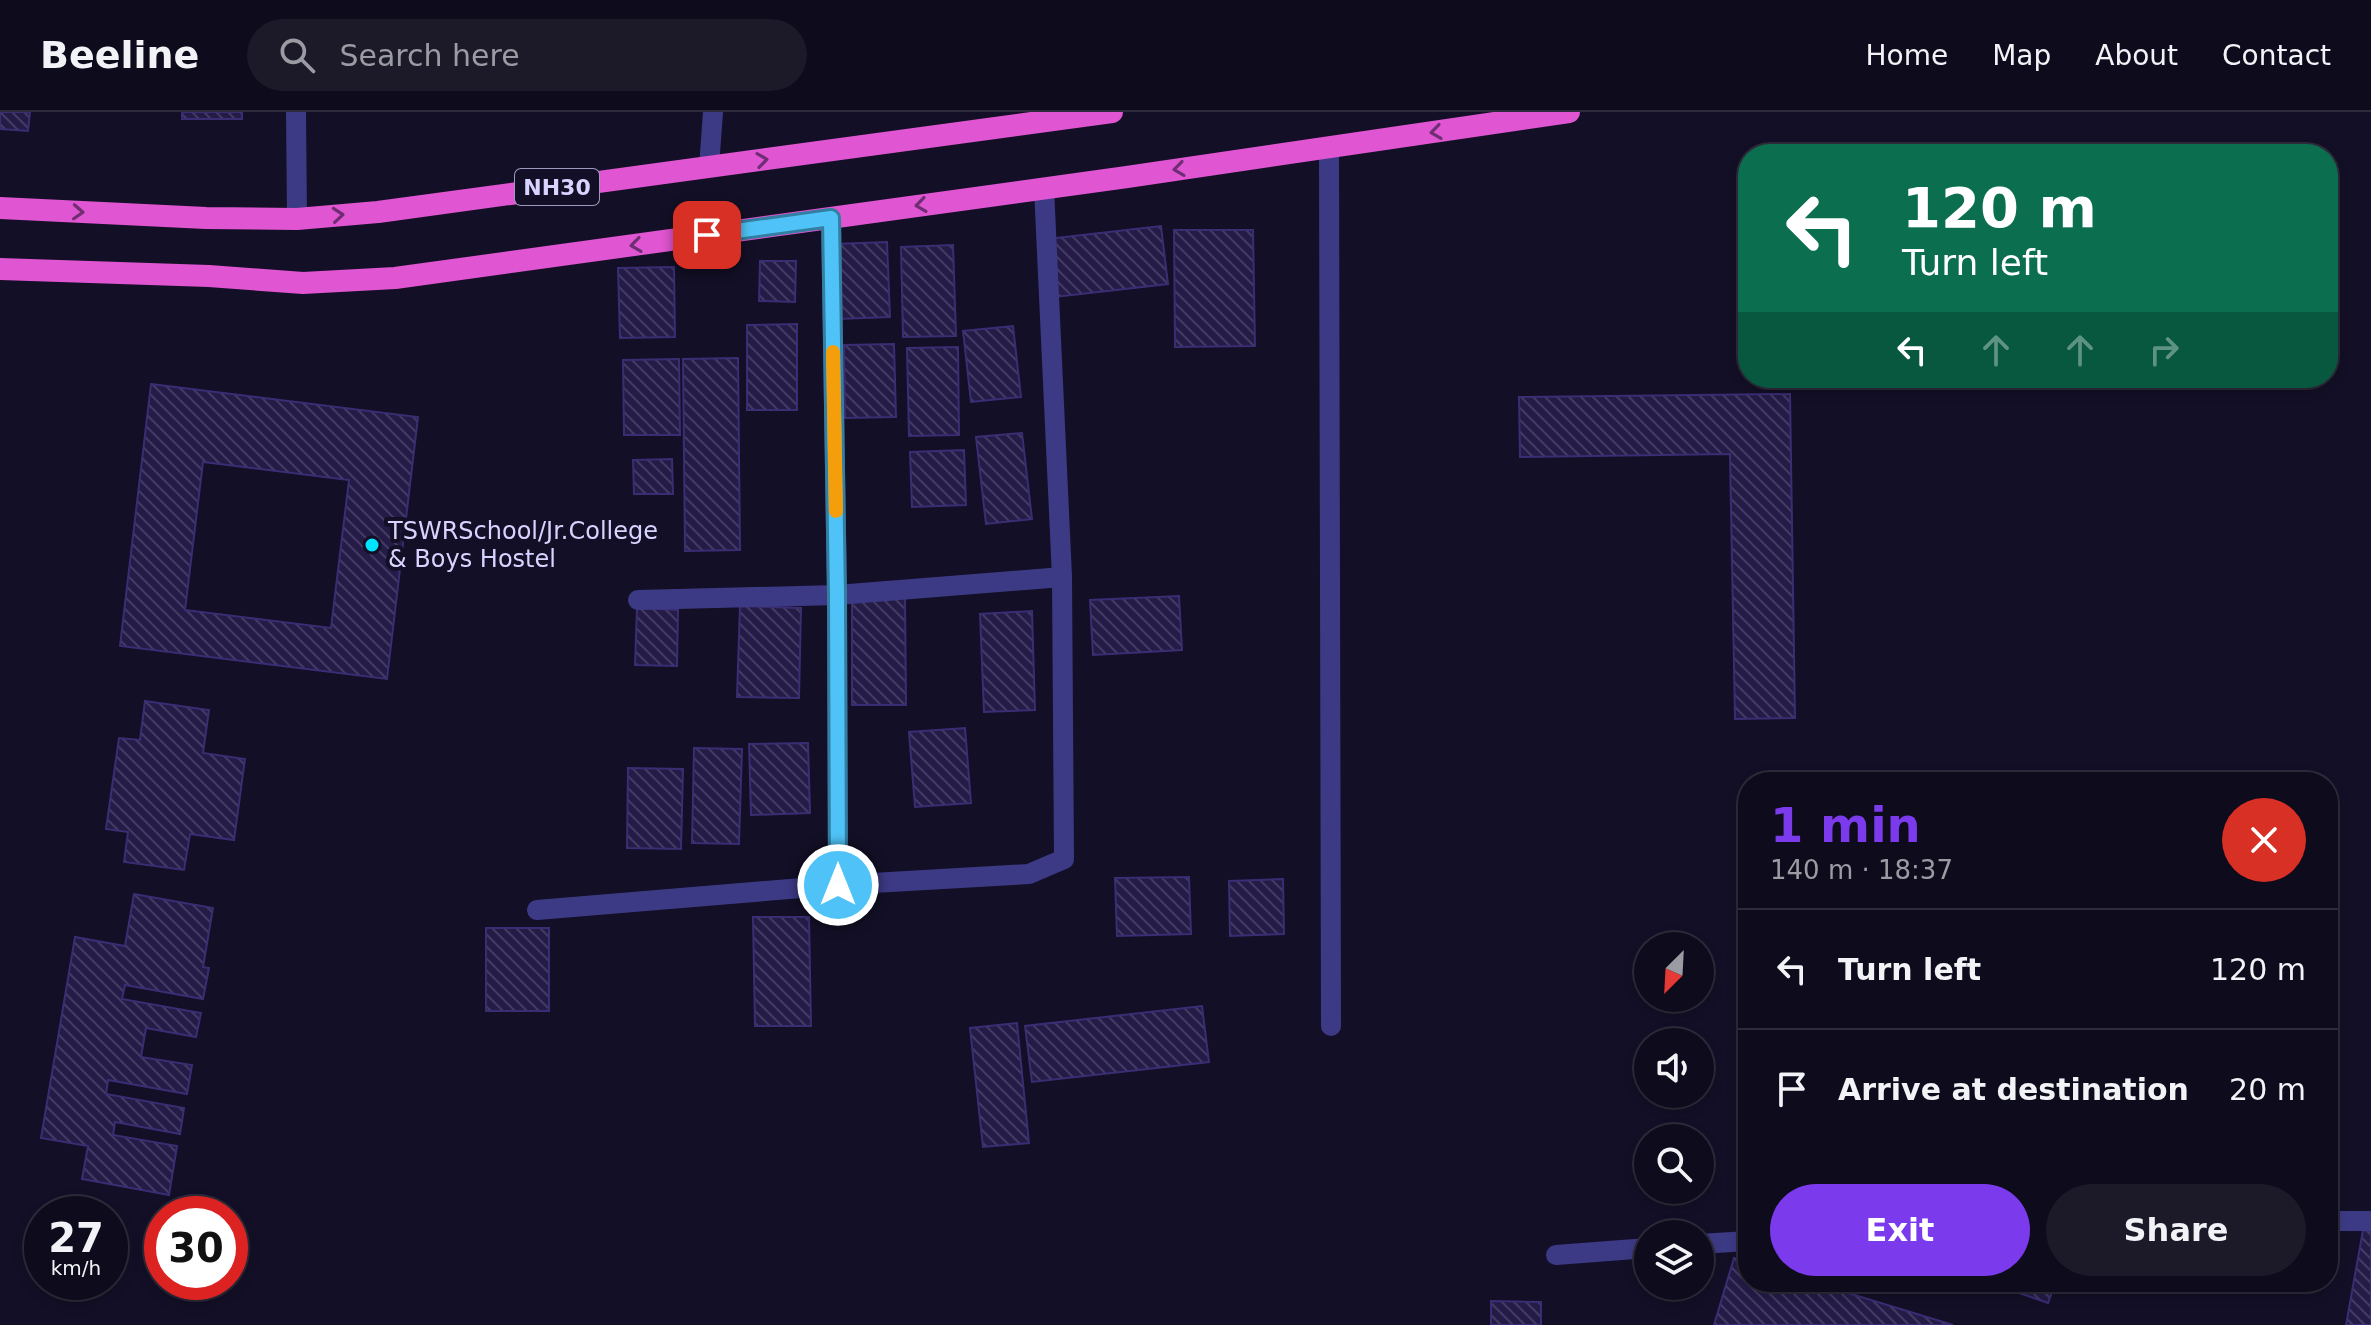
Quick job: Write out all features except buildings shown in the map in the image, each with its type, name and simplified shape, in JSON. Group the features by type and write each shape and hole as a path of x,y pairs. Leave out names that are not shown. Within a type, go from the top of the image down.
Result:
{"highway":[{"name":"NH30","path":"0,208 297,219 378,212 709,167 1040,117 1112,112"},
{"path":"0,269 209,276 303,283 395,278 1569,112"}],"street":[{"path":"296,112 297,219"},
{"path":"709,167 713,112"},
{"path":"1329,147 1331,1026"},
{"path":"537,910 838,885 1029,874 1064,859 1062,577 1044,188"},
{"path":"831,218 838,885"},
{"path":"638,600 837,595 1062,577"},
{"path":"2338,1221 2371,1221"},
{"path":"1714,1243 1738,1242"},
{"path":"1556,1255 1634,1249"}],"slow traffic":[{"path":"833,352 836,511"}],"place":[{"name":"TSWRSchool/Jr.College & Boys Hostel","path":"372,545"}],"route":[{"path":"707,235 831,218 838,885"}]}
